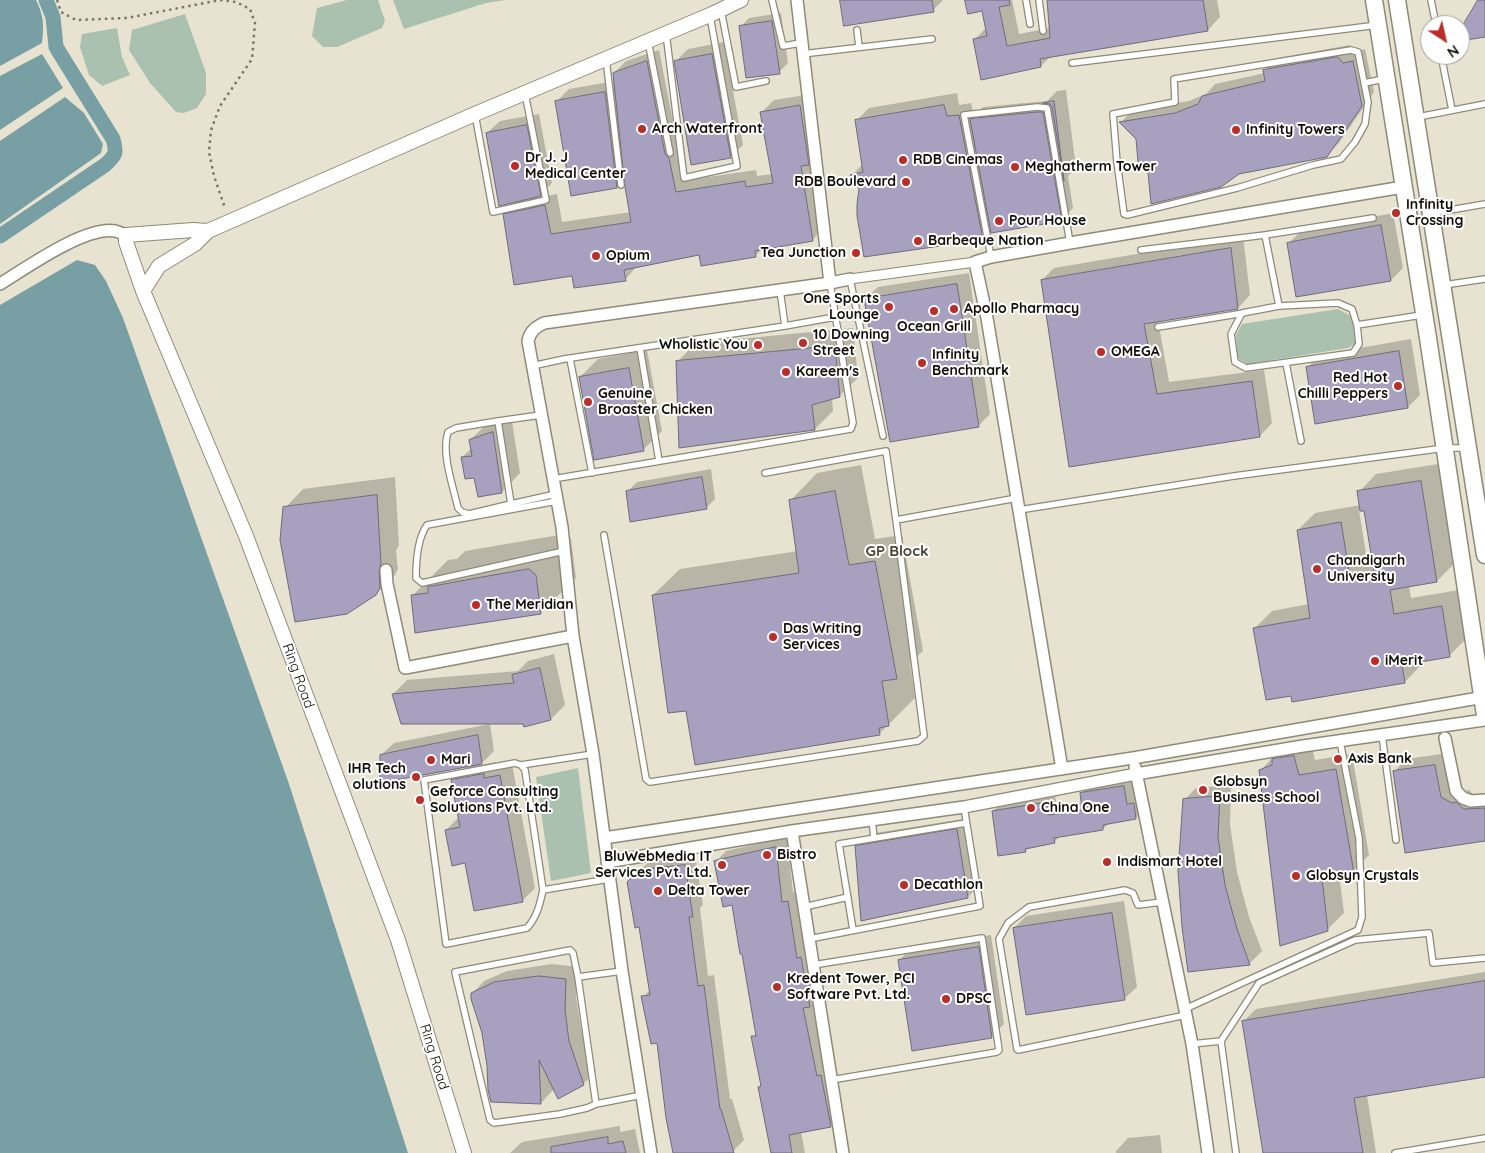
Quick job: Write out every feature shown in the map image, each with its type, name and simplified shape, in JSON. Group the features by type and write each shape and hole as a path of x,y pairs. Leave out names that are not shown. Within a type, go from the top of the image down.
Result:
{"main road":[{"path":"1374,0 1484,697 1485,715"},
{"path":"1397,0 1444,286 1485,555"},
{"path":"1405,194 1430,205"}],"street":[{"path":"0,284 75,240 103,232 115,231 126,235 193,230 208,231 230,223 475,114 741,0"},
{"path":"796,0 830,283"},
{"path":"651,1153 606,862 593,754 573,636 557,498 532,366 528,341 529,334 536,327 544,323 975,262 991,257 1070,243 1405,194"},
{"path":"143,291 159,266 195,244 208,231"},
{"name":"Ring Road","path":"126,235 126,242 143,291 246,536 398,940 464,1153"},
{"path":"975,262 987,318 1062,769"},
{"path":"386,570 405,668 573,636"},
{"path":"604,838 1133,758 1484,697"},
{"path":"606,862 792,831 964,807 1136,774 1485,720"},
{"path":"1445,738 1456,790 1463,798 1471,801 1485,800"},
{"path":"1133,758 1192,1044 1208,1153"},
{"path":"792,831 843,1153"}],"lane":[{"path":"772,0 783,46 802,48 859,47 932,39"},
{"path":"1026,0 1030,24"},
{"path":"1039,0 1043,31"},
{"path":"1431,0 1434,15"},
{"path":"666,33 684,178 737,166 716,12"},
{"path":"716,12 736,87 766,81"},
{"path":"1072,62 1378,25"},
{"path":"857,30 859,47"},
{"path":"648,41 670,153"},
{"path":"1351,50 1358,52 1364,83 1368,102 1365,124 1355,142 1341,159 1313,165 1237,188 1136,213 1124,214 1116,162 1113,114 1175,102 1174,79 1351,50"},
{"path":"606,59 621,185"},
{"path":"1444,65 1452,110"},
{"path":"1364,83 1386,79"},
{"path":"475,114 493,212 546,200 525,93"},
{"path":"1416,117 1485,104"},
{"path":"991,257 964,115 1037,107 1047,108 1070,243"},
{"path":"1430,205 1485,204"},
{"path":"1141,250 1265,235 1373,218"},
{"path":"1265,235 1279,306"},
{"path":"850,279 883,436"},
{"path":"1444,286 1485,279"},
{"path":"553,480 851,429 853,424 830,283"},
{"path":"780,290 785,326"},
{"path":"1158,327 1279,306 1338,303 1352,309 1357,325 1359,344 1352,354 1246,368 1235,362 1231,334 1242,313 1246,312"},
{"path":"1357,325 1424,315"},
{"path":"532,366 570,358 835,317"},
{"path":"640,348 659,461"},
{"path":"570,358 592,473"},
{"path":"1286,363 1301,441"},
{"path":"542,414 456,428 448,432 445,441 448,460 458,508 462,512 469,514 511,504 557,498"},
{"path":"498,421 511,504"},
{"path":"896,520 1445,448 1469,448"},
{"path":"604,535 646,779 650,782 922,739 924,736 886,451 765,473"},
{"path":"557,498 427,525 422,534 416,561 416,578 422,583 564,551"},
{"path":"1382,735 1396,840"},
{"path":"1162,902 1138,905 1133,893 1125,890 1029,907 1008,923 999,939 1017,1050 1185,1012 1358,930 1362,918 1359,838 1340,741"},
{"path":"522,765 525,770 543,890 540,906 533,922 527,928 446,944 424,780 515,763 522,765 593,754"},
{"path":"809,939 980,906 964,807"},
{"path":"872,820 874,838"},
{"path":"853,930 839,844 966,823"},
{"path":"543,890 609,879"},
{"path":"804,907 848,897"},
{"path":"1236,1153 1221,1041 1259,983 1355,940 1429,932 1433,963 1485,958"},
{"path":"813,965 982,938 999,1050 997,1052 831,1080"},
{"path":"596,1104 578,977 573,953 570,950 455,972 491,1123 560,1114 596,1104 642,1095"},
{"path":"578,977 622,971"},
{"path":"1192,1044 1221,1041"},
{"path":"1395,1153 1485,1138"}],"path":[{"path":"58,0 61,12 76,20 127,18 220,0 236,2 250,9 255,23 252,60 220,106 211,130 209,152 214,176 230,223"}],"green space":[{"path":"347,0 378,0 385,21 382,28 337,47 323,47 312,36 317,8"},
{"path":"393,0 506,0 486,3 404,29"},
{"path":"185,14 206,73 206,94 197,108 184,113 176,112 150,83 129,50 132,30"},
{"path":"117,28 122,57 130,75 102,86 89,75 80,47 82,34"},
{"path":"1338,309 1351,316 1357,343 1348,348 1248,364 1237,358 1236,335 1242,324"},
{"path":"578,768 591,873 551,881 536,777"}],"water":[{"path":"0,0 36,0 41,11 43,26 42,43 0,66"},
{"path":"42,54 63,88 0,130 0,76"},
{"path":"65,97 84,113 103,144 101,153 0,224 0,141"},
{"path":"77,260 95,265 106,281 123,318 289,784 408,1153 0,1153 0,305"}],"building":[{"path":"840,0 932,0 934,12 844,26"},
{"path":"965,0 1009,0 1010,5 999,7 1007,46 1050,38 1047,0 1203,0 1208,31 1040,59 1041,67 981,80 973,39 987,36 982,11 968,14"},
{"path":"1478,0 1485,0 1485,37 1470,39 1469,15"},
{"path":"772,21 780,74 746,78 739,26"},
{"path":"712,54 731,158 691,165 674,61"},
{"name":"Infinity Towers","path":"1338,57 1343,63 1353,61 1362,106 1327,157 1239,174 1221,187 1151,204 1147,162 1138,162 1136,139 1119,122 1175,113 1198,104 1202,96 1265,81 1263,70"},
{"path":"647,61 665,154 669,158 676,192 745,181 746,187 773,183 760,112 800,105 809,165 801,166 813,241 755,251 756,257 701,266 699,255 624,270 626,281 574,288 572,276 514,285 503,214 545,205 551,234 631,222 625,187 613,73"},
{"path":"605,92 617,188 571,196 555,101"},
{"path":"1054,101 1064,181 1052,107 1050,104 1043,103"},
{"name":"RDB Boulevard","path":"944,105 947,116 959,115 982,235 967,237 968,242 864,257 857,216 859,189 850,175 863,172 855,120"},
{"name":"Meghatherm Tower","path":"1043,112 1062,221 991,233 970,119"},
{"name":"Dr J. J Medical Center","path":"527,125 541,196 499,206 486,133"},
{"path":"1381,225 1391,281 1296,297 1287,243"},
{"name":"OMEGA","path":"1231,248 1238,309 1144,324 1157,394 1252,381 1260,437 1069,467 1041,280"},
{"name":"Infinity Benchmark","path":"957,284 979,427 890,442 864,299"},
{"path":"835,346 840,397 812,405 815,430 679,448 676,361"},
{"path":"1399,351 1408,408 1315,424 1306,367"},
{"path":"629,368 644,451 594,460 579,377"},
{"path":"493,432 502,493 478,497 474,478 465,479 461,457 472,456 469,440"},
{"path":"702,477 707,509 630,522 626,491"},
{"path":"1421,481 1437,582 1390,590 1394,614 1442,606 1450,657 1402,665 1405,683 1292,702 1291,696 1266,700 1253,628 1310,618 1297,530 1341,522 1350,577 1374,572 1364,511 1360,511 1357,491"},
{"name":"Das Writing Services","path":"835,491 849,565 875,561 897,679 882,681 889,726 879,728 880,735 695,765 686,711 668,713 652,595 799,573 789,500"},
{"path":"377,495 381,564 379,571 380,588 376,595 347,614 295,622 280,540 283,507"},
{"name":"The Meridian","path":"529,569 536,575 541,614 415,633 411,595 428,593 428,586"},
{"path":"540,668 551,720 524,727 523,724 401,724 392,694 514,683 512,675"},
{"name":"Mari","path":"478,735 482,764 380,783 380,755"},
{"name":"Globsyn Crystals","path":"1294,756 1299,775 1336,769 1354,873 1322,878 1328,931 1280,946 1259,770 1272,765 1272,759"},
{"path":"1435,765 1441,797 1452,803 1456,802 1464,809 1485,808 1485,841 1405,853 1393,771"},
{"path":"484,774 484,778 500,775 523,902 474,911 465,863 452,866 445,830 460,827 451,780"},
{"path":"1124,786 1127,804 1134,803 1136,819 1103,825 1103,830 1054,838 1055,843 1025,849 1026,852 998,856 992,811 1047,802 1049,815 1082,810 1080,793"},
{"path":"1220,796 1218,837 1225,885 1237,929 1250,965 1188,972 1182,927 1178,871 1183,799"},
{"path":"957,829 968,898 861,921 855,846"},
{"path":"776,847 782,902 788,901 797,958 801,957 810,1007 803,1008 817,1076 821,1075 831,1127 789,1135 792,1153 771,1153 758,1087 761,1086 751,1036 756,1036 742,954 740,954 732,905 723,907 714,861"},
{"path":"685,865 693,917 689,917 698,986 704,985 720,1109 734,1153 673,1153 666,1118 657,1043 651,1044 641,996 650,995 639,927 635,928 627,882 639,870"},
{"path":"1112,913 1125,1000 1026,1015 1013,928"},
{"name":"DPSC","path":"979,947 992,1038 912,1051 898,960"},
{"path":"539,976 566,979 565,1010 569,1041 584,1085 558,1099 539,1060 541,1104 491,1102 482,1033 471,999 471,993 494,982"},
{"path":"1485,981 1485,1077 1354,1098 1363,1153 1263,1153 1242,1021"},
{"path":"608,1137 608,1144 623,1141 626,1153 551,1153 551,1147"}],"waterway":[{"path":"0,236 105,165 115,154 113,139 56,47 53,17 46,0"}],"place":[{"name":"Arch Waterfront","path":"642,129"},
{"name":"Infinity Towers","path":"1236,130"},
{"name":"RDB Cinemas","path":"903,160"},
{"name":"Dr J. J Medical Center","path":"515,166"},
{"name":"Meghatherm Tower","path":"1015,167"},
{"name":"RDB Boulevard","path":"906,182"},
{"name":"Infinity Crossing","path":"1396,213"},
{"name":"Pour House","path":"999,221"},
{"name":"Barbeque Nation","path":"918,241"},
{"name":"Tea Junction","path":"856,253"},
{"name":"Opium","path":"596,256"},
{"name":"One Sports Lounge","path":"889,307"},
{"name":"Apollo Pharmacy","path":"954,309"},
{"name":"Ocean Grill","path":"934,311"},
{"name":"10 Downing Street","path":"803,343"},
{"name":"Wholistic You","path":"758,345"},
{"name":"OMEGA","path":"1101,352"},
{"name":"Infinity Benchmark","path":"922,363"},
{"name":"Kareem's","path":"786,372"},
{"name":"Red Hot Chilli Peppers","path":"1398,386"},
{"name":"Genuine Broaster Chicken","path":"588,402"},
{"name":"Chandigarh University","path":"1317,569"},
{"name":"The Meridian","path":"476,605"},
{"name":"Das Writing Services","path":"773,637"},
{"name":"iMerit","path":"1375,661"},
{"name":"Axis Bank","path":"1338,759"},
{"name":"Mari","path":"431,760"},
{"name":"IHR Tech olutions","path":"416,777"},
{"name":"Globsyn Business School","path":"1203,790"},
{"name":"Geforce Consulting Solutions Pvt. Ltd.","path":"420,800"},
{"name":"China One","path":"1031,808"},
{"name":"Bistro","path":"767,855"},
{"name":"Indismart Hotel","path":"1107,862"},
{"name":"BluWebMedia IT Services Pvt. Ltd.","path":"722,865"},
{"name":"Globsyn Crystals","path":"1296,876"},
{"name":"Decathlon","path":"904,885"},
{"name":"Delta Tower","path":"658,891"},
{"name":"Kredent Tower, PCI Software Pvt. Ltd.","path":"777,987"},
{"name":"DPSC","path":"946,999"}],"district":[{"name":"GP Block","path":"897,551"}]}
